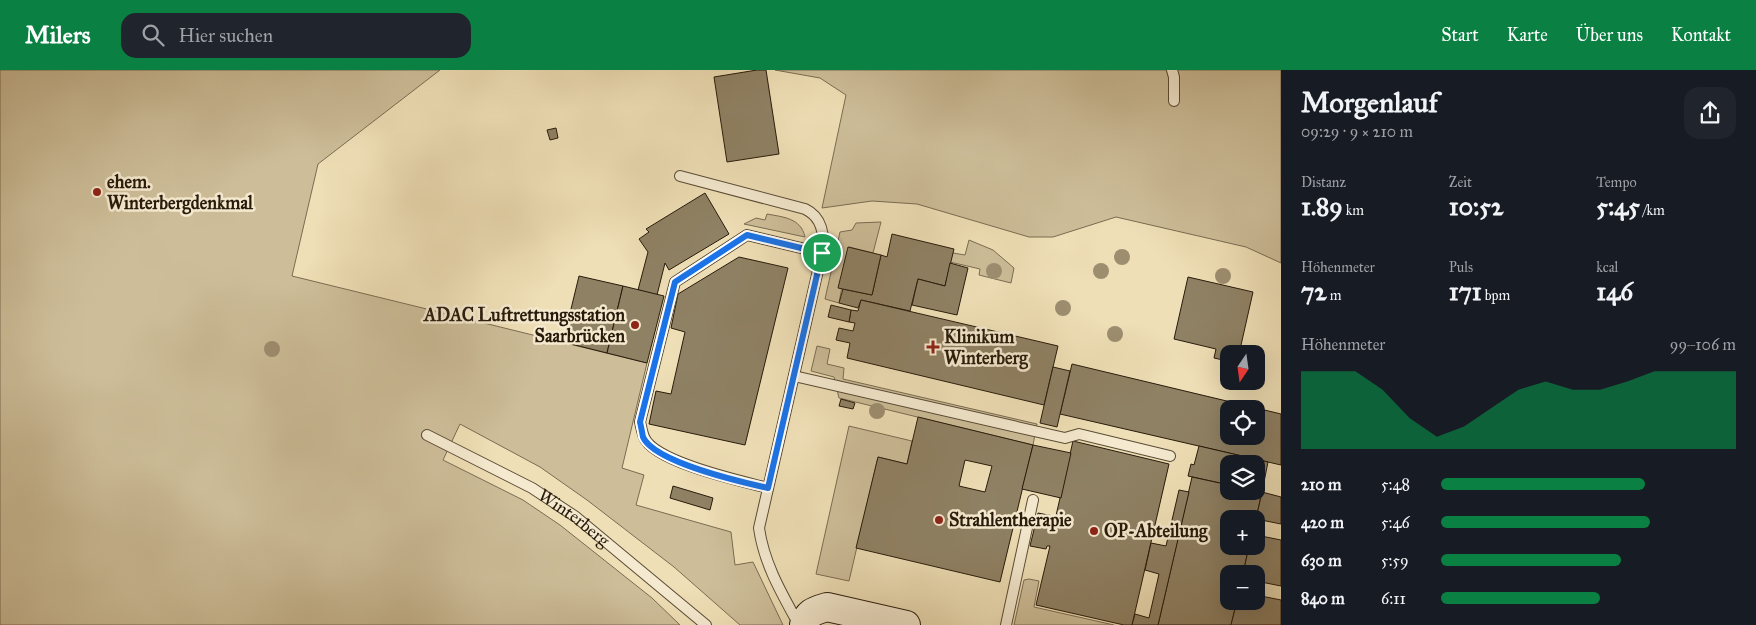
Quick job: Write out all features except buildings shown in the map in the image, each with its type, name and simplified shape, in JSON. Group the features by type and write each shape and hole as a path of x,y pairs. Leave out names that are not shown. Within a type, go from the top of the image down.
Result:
{"street":[{"path":"804,625 807,616 816,610 826,607 906,625"}],"lane":[{"path":"1172,70 1174,77 1174,101"},
{"path":"680,176 805,209 817,217 821,227 822,253 760,528 762,545 786,601 800,625"},
{"path":"768,488 676,461 657,451 644,438 640,422 675,282 747,235 822,253"},
{"path":"794,376 1065,438 1079,434 1170,456"},
{"name":"Winterberg","path":"427,435 532,488 576,517 706,625"},
{"path":"1006,625 1033,500"}],"shaded area":[{"path":"0,70 440,70 318,164 292,276 647,363 622,468 644,475 636,505 731,532 735,565 753,562 783,625 740,625 674,567 587,500 540,467 460,424 443,460 523,500 560,525 652,598 680,625 0,625"},
{"path":"775,70 1281,70 1281,263 1246,247 1116,217 1053,237 1029,237 917,204 872,201 822,208 846,95 820,78"},
{"path":"767,214 795,222 800,226 805,237 744,224 756,218 765,220"},
{"path":"881,222 873,253 849,247 839,303 825,299 840,232 852,230 856,223"},
{"path":"969,240 993,250 1014,268 1011,283 979,275 980,269 950,262 953,253 965,255"},
{"path":"817,346 830,349 827,364 844,368 843,379 1037,424 1033,445 839,398 834,377 811,371"},
{"path":"849,426 912,441 907,464 878,457 849,581 816,574"},
{"path":"1024,580 1039,581 1034,607 1114,625 1014,625"}],"place":[{"name":"ehem. Winterbergdenkmal","path":"97,192"},
{"name":"ADAC Luftrettungsstation Saarbrücken","path":"635,325"},
{"name":"Klinikum Winterberg","path":"933,347"},
{"name":"Strahlentherapie","path":"939,520"},
{"name":"OP-Abteilung","path":"1094,531"}],"route":[{"path":"747,235 822,253 768,488 676,461 657,451 644,438 640,422 675,282 747,235"}]}
